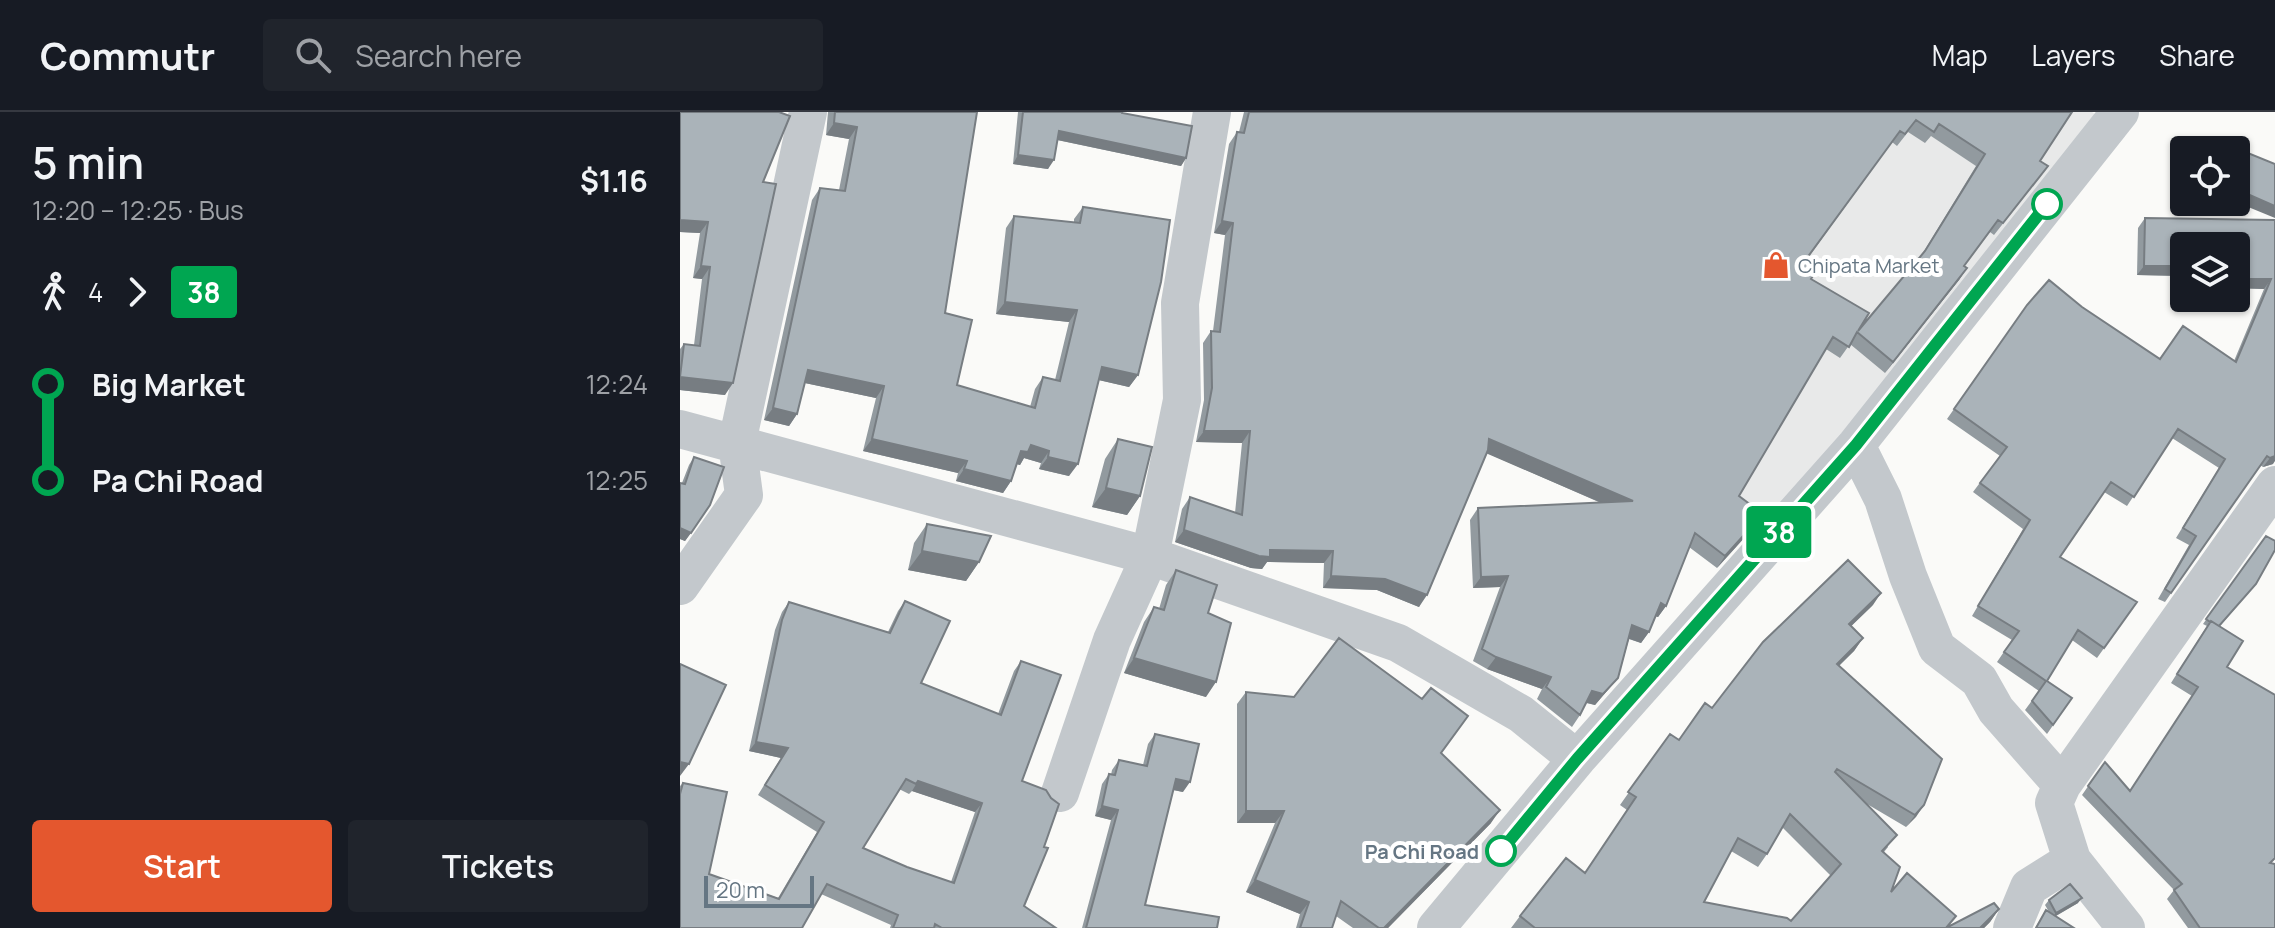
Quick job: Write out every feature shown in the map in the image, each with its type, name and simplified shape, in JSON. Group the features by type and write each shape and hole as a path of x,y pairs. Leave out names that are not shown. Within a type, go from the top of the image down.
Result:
{"street":[{"path":"680,586 744,495 737,443 808,112"},
{"path":"1060,793 1112,640 1150,556 1182,400 1180,303 1212,112"},
{"path":"1436,928 1577,759 1856,445 2120,112"},
{"path":"680,429 1150,556 1398,643 1521,714 1577,759"},
{"path":"1856,445 1883,499 1908,576 1937,648 1979,680 1996,710 2062,785"},
{"path":"2126,928 2072,860 2054,803 2062,785 2275,485"},
{"path":"2012,928 2029,887 2072,860"}],"shaded area":[{"name":"Chipata Market","path":"1598,112 2092,112 2125,136 1801,528 1481,395"}],"building":[{"path":"680,112 779,112 790,116 763,182 776,184 733,383 680,377 684,344 700,346 710,267 701,266 708,222 680,220"},
{"path":"835,112 977,112 945,313 972,320 957,385 1035,408 1043,377 1060,381 1077,310 1005,302 1014,216 1080,223 1083,207 1170,220 1161,282 1138,375 1102,367 1078,464 1048,457 1049,451 1031,445 1028,452 1021,451 1011,481 964,469 967,461 872,439 884,386 808,370 797,414 773,408 820,188 845,191 857,127 834,123"},
{"path":"1023,112 1122,112 1192,126 1186,158 1059,131 1054,160 1018,155"},
{"path":"1249,112 2072,112 2040,161 2048,166 2003,223 1998,220 1964,266 1967,268 1893,362 1857,332 1849,347 1833,337 1739,496 1763,514 1725,556 1695,533 1666,606 1661,603 1649,632 1632,625 1618,678 1603,694 1592,691 1580,715 1546,687 1551,677 1482,649 1508,576 1481,577 1478,508 1633,501 1489,439 1488,450 1427,595 1385,579 1331,576 1333,551 1270,550 1270,557 1259,556 1184,530 1190,497 1242,515 1250,431 1204,431 1212,388 1211,331 1220,332 1233,223 1222,221 1237,132 1244,133","holes":["1916,120 1934,132 1939,124 1985,154 1925,251 1858,331 1869,313 1811,279 1816,271 1804,262 1900,131 1905,134"]},
{"path":"2250,154 2275,164 2275,206 2250,195"},
{"path":"2145,218 2275,220 2275,456 2267,456 2171,593 2165,589 2196,536 2183,528 2225,459 2178,429 2134,497 2111,482 2060,557 2137,602 2104,648 2078,630 2047,681 2072,698 2053,725 2032,701 2046,681 2004,652 2019,631 1978,606 2030,520 1980,483 2007,447 1954,409 2027,305 2049,280 2082,307 2160,359 2183,326 2236,362 2271,279 2250,279 2250,232 2170,232 2170,266 2144,266"},
{"path":"1118,439 1152,447 1140,496 1106,488"},
{"path":"694,457 724,467 710,505 691,533 680,528 680,483 685,484"},
{"path":"927,524 991,536 979,562 922,551"},
{"path":"2266,536 2275,541 2275,550 2256,584 2219,626 2210,622 2206,619"},
{"path":"1848,560 1881,593 1849,624 1863,638 1837,664 1942,759 1924,805 1915,815 1837,769 1835,772 1897,835 1882,851 1900,867 1891,892 1907,873 1956,916 1946,928 1535,928 1520,916 1566,858 1585,873 1636,797 1628,792 1670,734 1679,740 1705,703 1712,708 1763,642","holes":["1790,814 1841,864 1791,921 1704,902 1738,838 1767,854"]},
{"path":"1176,570 1217,585 1208,613 1231,623 1216,682 1134,658 1154,607 1164,610"},
{"path":"905,601 950,621 921,683 1001,715 1021,661 1061,675 1022,781 1046,790 1059,804 1044,847 1048,848 1024,906 1056,928 942,928 935,924 934,928 893,928 898,915 827,884 802,928 680,928 680,794 683,783 727,792 709,874 779,899 824,822 765,785 788,748 756,742 782,620 789,602 890,633","holes":["906,779 916,784 918,781 982,803 954,883 863,848"]},
{"path":"2211,621 2243,641 2227,667 2275,695 2275,858 2270,863 2275,864 2275,928 2200,928 2174,890 2182,884 2088,786 2105,762 2130,791 2198,687 2177,674"},
{"path":"1339,638 1422,699 1431,688 1468,716 1441,753 1500,810 1384,928 1379,928 1341,901 1332,928 1300,928 1309,902 1255,880 1284,811 1246,811 1246,692 1294,697"},
{"path":"680,664 726,685 689,764 680,762"},
{"path":"1155,734 1199,744 1190,782 1176,779 1145,905 1219,917 1217,928 1086,928 1118,810 1102,806 1109,774 1115,775 1119,760 1147,766"},
{"path":"2070,884 2082,898 2056,913 2049,900"},
{"path":"1994,903 1999,909 1980,928 1946,928"},
{"path":"2046,910 2074,928 2036,928"}],"bus line":[{"name":"38","path":"1501,851 1577,759 1856,445 2047,204"}],"place":[{"name":"Chipata Market","path":"1776,265"},
{"name":"Pa Chi Road","path":"1501,851"}]}
